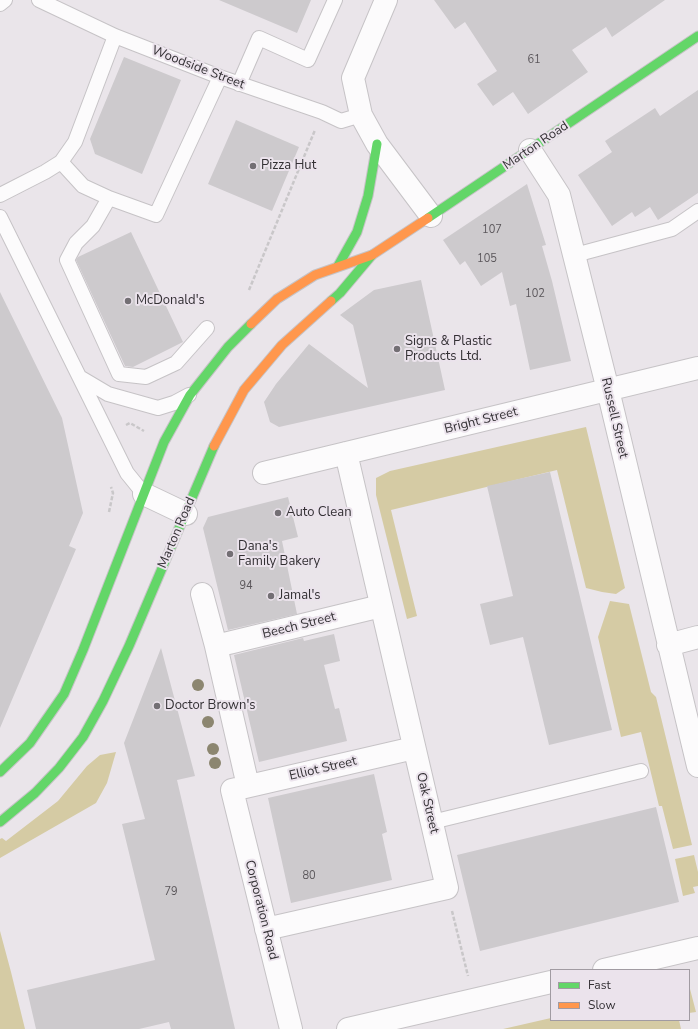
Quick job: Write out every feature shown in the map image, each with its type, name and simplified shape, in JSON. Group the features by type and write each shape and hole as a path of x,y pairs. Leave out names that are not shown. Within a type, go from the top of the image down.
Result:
{"street":[{"path":"386,0 353,78 361,115 377,144 431,216"},
{"name":"Marton Road","path":"0,772 30,743 64,694 83,650 164,442 190,395 228,347 277,299 315,274 372,255 698,36"},
{"path":"338,266 357,232 368,196 377,144"},
{"name":"Russell Street","path":"530,150 559,195 608,390 698,766"},
{"name":"Marton Road","path":"0,822 35,793 59,768 83,737 103,701 129,646 215,445 244,390 282,345 340,293 372,255"},
{"name":"Bright Street","path":"264,473 698,368"},
{"name":"Oak Street","path":"346,453 447,888"},
{"path":"144,494 186,514"},
{"name":"Corporation Road","path":"202,594 216,646 266,929 291,1029"},
{"name":"Beech Street","path":"216,646 382,606"},
{"path":"668,645 698,637"},
{"name":"Elliot Street","path":"240,788 414,748"},
{"path":"266,929 447,888"},
{"path":"608,969 698,948"},
{"path":"348,1029 550,982"}],"lane":[{"path":"0,4 5,0"},
{"name":"Woodside Street","path":"39,0 115,36 239,84 322,112 341,121 361,115"},
{"path":"239,84 259,38 308,60 335,0"},
{"path":"0,195 61,162 75,142 115,36"},
{"path":"61,162 83,186 109,198 156,215 220,77"},
{"path":"109,198 93,226 76,243 67,260 119,374 146,376 176,363 207,328"},
{"path":"575,255 672,228 698,211"},
{"path":"0,217 127,473 144,494"},
{"path":"80,378 108,394 158,408 174,403 190,395"},
{"path":"432,822 641,771"}],"path":[{"path":"249,290 322,112"},
{"path":"447,888 474,1000"}],"shaded area":[{"path":"586,427 625,588 616,594 586,588 557,470 391,510 417,616 407,619 376,495 376,478 390,471"},
{"path":"610,601 629,604 651,692 656,697 692,845 673,849 662,806 659,806 641,732 621,737 598,637"},
{"path":"116,752 107,783 96,803 0,858 0,839 2,838 6,841 58,801 87,766 100,755"},
{"path":"694,855 698,872 698,886 693,887 695,893 683,896 675,859"},
{"path":"0,931 11,972 25,1029 0,1029"},
{"path":"690,989 696,1012 690,1013"},
{"path":"550,1018 550,1021 679,1021 681,1029 503,1029"}],"building":[{"path":"219,0 311,0 297,33"},
{"path":"434,0 665,0 612,37 606,27 572,50 588,72 528,114 513,92 493,106 477,84 497,71 465,22 455,29"},
{"path":"124,57 181,80 142,174 95,154 90,139"},
{"path":"698,90 698,193 658,220 650,207 635,217 632,212 612,226 578,175 612,152 605,141 655,108 660,116"},
{"name":"Pizza Hut","path":"236,120 299,147 272,211 208,184"},
{"path":"527,184 546,245 542,246 571,361 530,370 516,304 510,306 502,272 481,286 465,261 460,265 443,240"},
{"name":"McDonald's","path":"131,232 183,342 133,367 125,366 76,260 78,257"},
{"name":"Signs & Plastic Products Ltd.","path":"421,280 445,390 279,427 270,422 264,402 276,384 309,344 368,388 353,325 340,315 374,290"},
{"path":"0,292 62,418 83,513 69,546 76,549 0,728"},
{"path":"550,472 612,730 549,745 523,637 490,645 480,604 513,596 487,486"},
{"path":"288,497 298,537 282,541 297,614 228,630 203,528 208,517"},
{"path":"334,634 340,661 324,665 335,709 339,708 347,741 259,762 234,655 303,638 304,641"},
{"path":"161,648 195,776 177,780 235,1029 171,1029 169,1022 139,1029 36,1029 27,990 155,960 122,824 145,819 124,743"},
{"path":"374,774 387,832 382,834 392,880 291,903 268,798"},
{"path":"656,807 679,902 480,951 457,855"}],"traffic: fast":[{"path":"428,218 698,36"},
{"path":"338,266 357,232 368,196 377,144"},
{"path":"331,301 340,293 372,255"},
{"path":"0,772 30,743 64,694 83,650 164,442 190,395 228,347 251,324"},
{"path":"0,822 35,793 59,768 83,737 103,701 129,646 214,446"}],"traffic: slow":[{"path":"251,324 277,299 315,275 372,255 428,218"},
{"path":"214,446 244,390 282,345 331,301"}],"place":[{"name":"Pizza Hut","path":"253,166"},
{"name":"McDonald's","path":"128,301"},
{"name":"Signs & Plastic Products Ltd.","path":"397,349"},
{"name":"Auto Clean","path":"278,513"},
{"name":"Dana's Family Bakery","path":"230,554"},
{"name":"Jamal's","path":"271,596"},
{"name":"Doctor Brown's","path":"157,706"}]}
